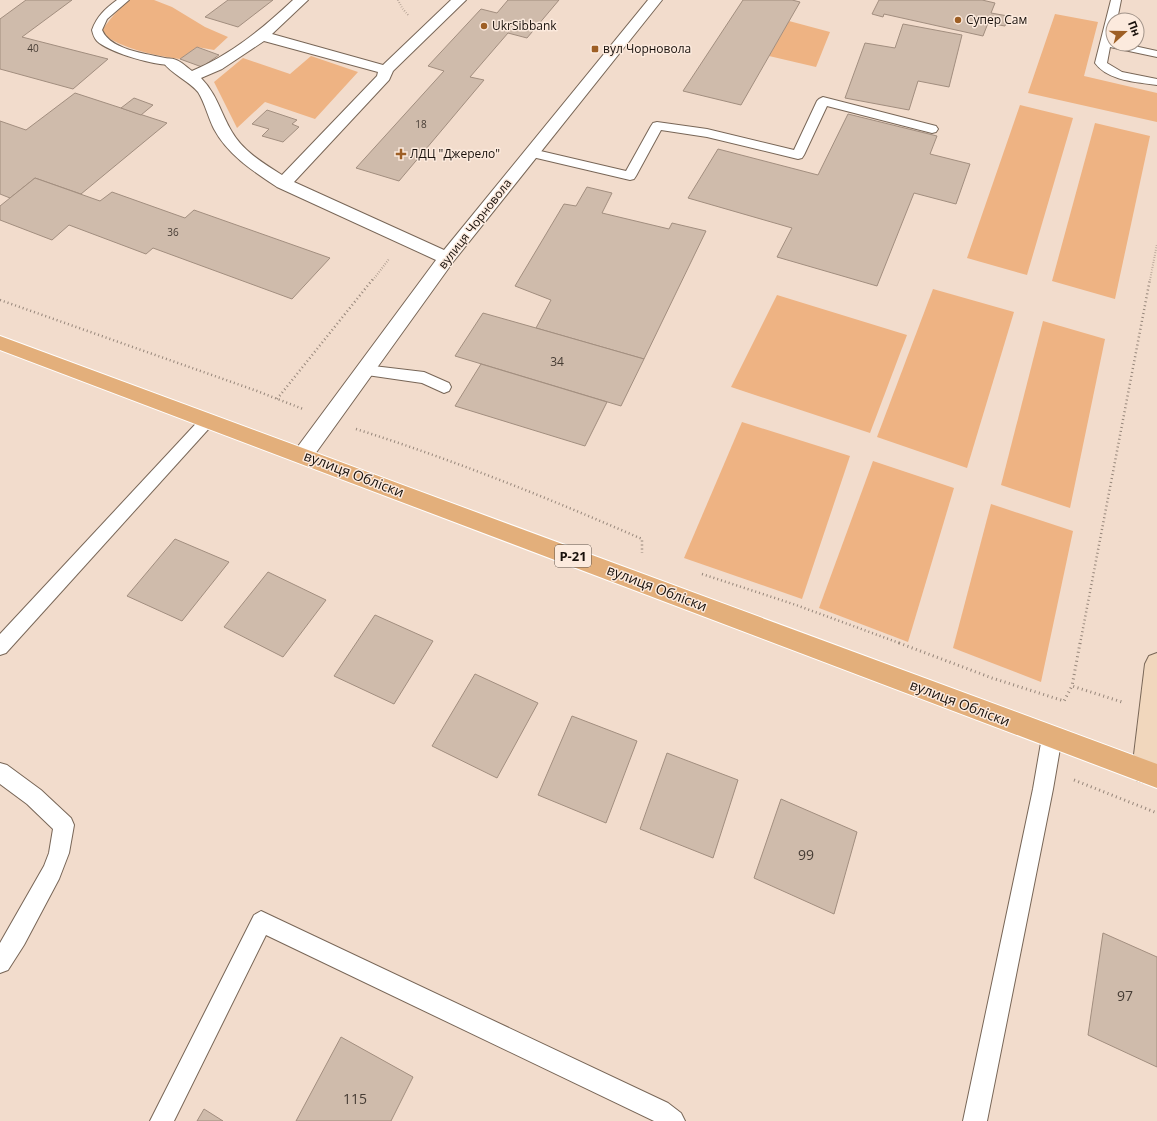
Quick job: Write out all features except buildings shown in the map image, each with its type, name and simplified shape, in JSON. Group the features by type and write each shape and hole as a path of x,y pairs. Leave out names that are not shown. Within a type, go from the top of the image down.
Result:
{"main road":[{"name":"вулиця Обліски","path":"0,343 1151,773"},
{"path":"1151,773 1152,712 1157,664"}],"street":[{"path":"191,77 218,66 262,36 301,0"},
{"path":"283,183 384,77 386,70 459,0"},
{"name":"вулиця Чорновола","path":"303,455 447,258 654,0"},
{"path":"262,36 386,70"},
{"path":"170,62 191,77 205,92 225,134 240,153 283,183 447,258"}],"lane":[{"path":"124,0 100,20 97,27 97,34 100,40 117,49 170,62"},
{"path":"1113,12 1116,0"},
{"path":"1105,43 1101,60 1105,68 1112,72 1157,82"},
{"path":"1145,51 1157,54"},
{"path":"532,153 630,176 657,126 707,134 798,155 823,101 932,129"},
{"path":"365,370 424,378 444,387"},
{"path":"0,647 208,420"},
{"path":"975,1121 1052,737"},
{"path":"0,772 34,797 64,825 59,853 52,872 16,937 0,962"},
{"path":"162,1121 261,922 660,1111 673,1121"}],"path":[{"path":"701,573 796,605 992,678 1064,701 1072,686 1134,356 1157,244"},
{"path":"0,300 257,391 329,420 389,439 544,495 642,539 642,554"},
{"path":"1072,686 1152,712"},
{"path":"1046,770 1157,812"}],"shaded area":[{"path":"130,0 154,0 172,7 205,27 228,37 214,50 197,47 180,59 159,56 128,47 109,39 100,33 114,15"},
{"path":"1055,14 1098,22 1084,76 1157,93 1157,122 1028,93"},
{"path":"789,21 830,32 816,67 769,56"},
{"path":"311,56 358,72 315,119 265,102 237,128 214,82 243,58 290,74"},
{"path":"1020,105 1073,118 1027,275 967,258"},
{"path":"1095,123 1150,136 1115,299 1052,281"},
{"path":"933,289 1014,312 967,468 877,437"},
{"path":"777,295 907,335 870,433 731,387"},
{"path":"1043,321 1105,339 1070,508 1001,485"},
{"path":"742,422 850,456 802,599 684,558"},
{"path":"873,461 954,488 908,642 819,608"},
{"path":"991,504 1073,531 1041,682 953,648"}],"place":[{"name":"Супер Сам","path":"958,20"},
{"name":"UkrSibbank","path":"484,26"},
{"name":"вул Чорновола","path":"595,49"},
{"name":"ЛДЦ \"Джерело\"","path":"401,154"}]}
